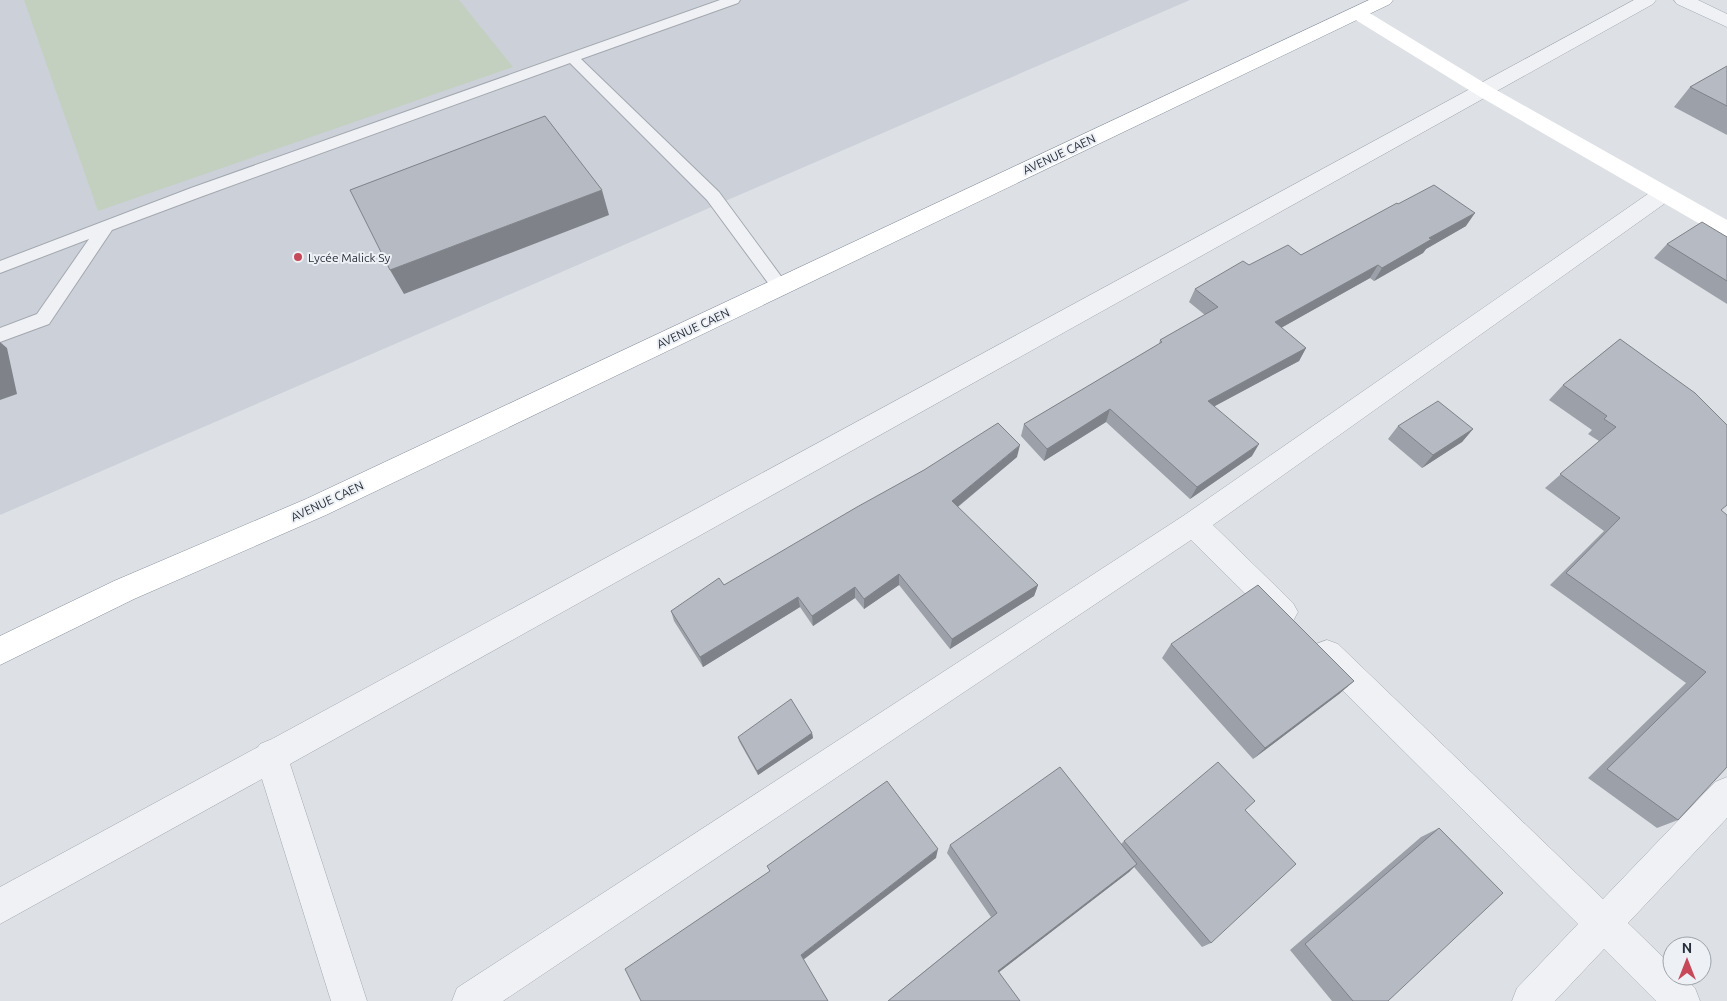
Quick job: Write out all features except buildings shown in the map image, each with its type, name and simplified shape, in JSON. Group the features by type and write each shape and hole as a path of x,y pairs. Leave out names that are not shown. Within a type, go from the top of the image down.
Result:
{"main road":[{"name":"AVENUE CAEN","path":"0,650 124,590 316,507 1384,0"},
{"path":"1357,13 1484,91 1727,230"}],"street":[{"path":"0,906 270,755 1647,0"},
{"path":"1683,0 1727,21"},
{"path":"470,1001 1193,524 1663,194"},
{"path":"1193,524 1682,1001"},
{"path":"270,755 349,1001"},
{"path":"1530,1001 1727,794"}],"lane":[{"path":"0,267 197,192 727,1"},
{"path":"572,58 713,196 780,287"},
{"path":"0,335 43,319 108,226"}],"shaded area":[{"name":"Lycée Malick Sy","path":"0,0 1190,0 0,515"}],"green space":[{"path":"24,0 459,0 513,67 98,211"}],"place":[{"name":"Lycée Malick Sy","path":"298,257"}]}
